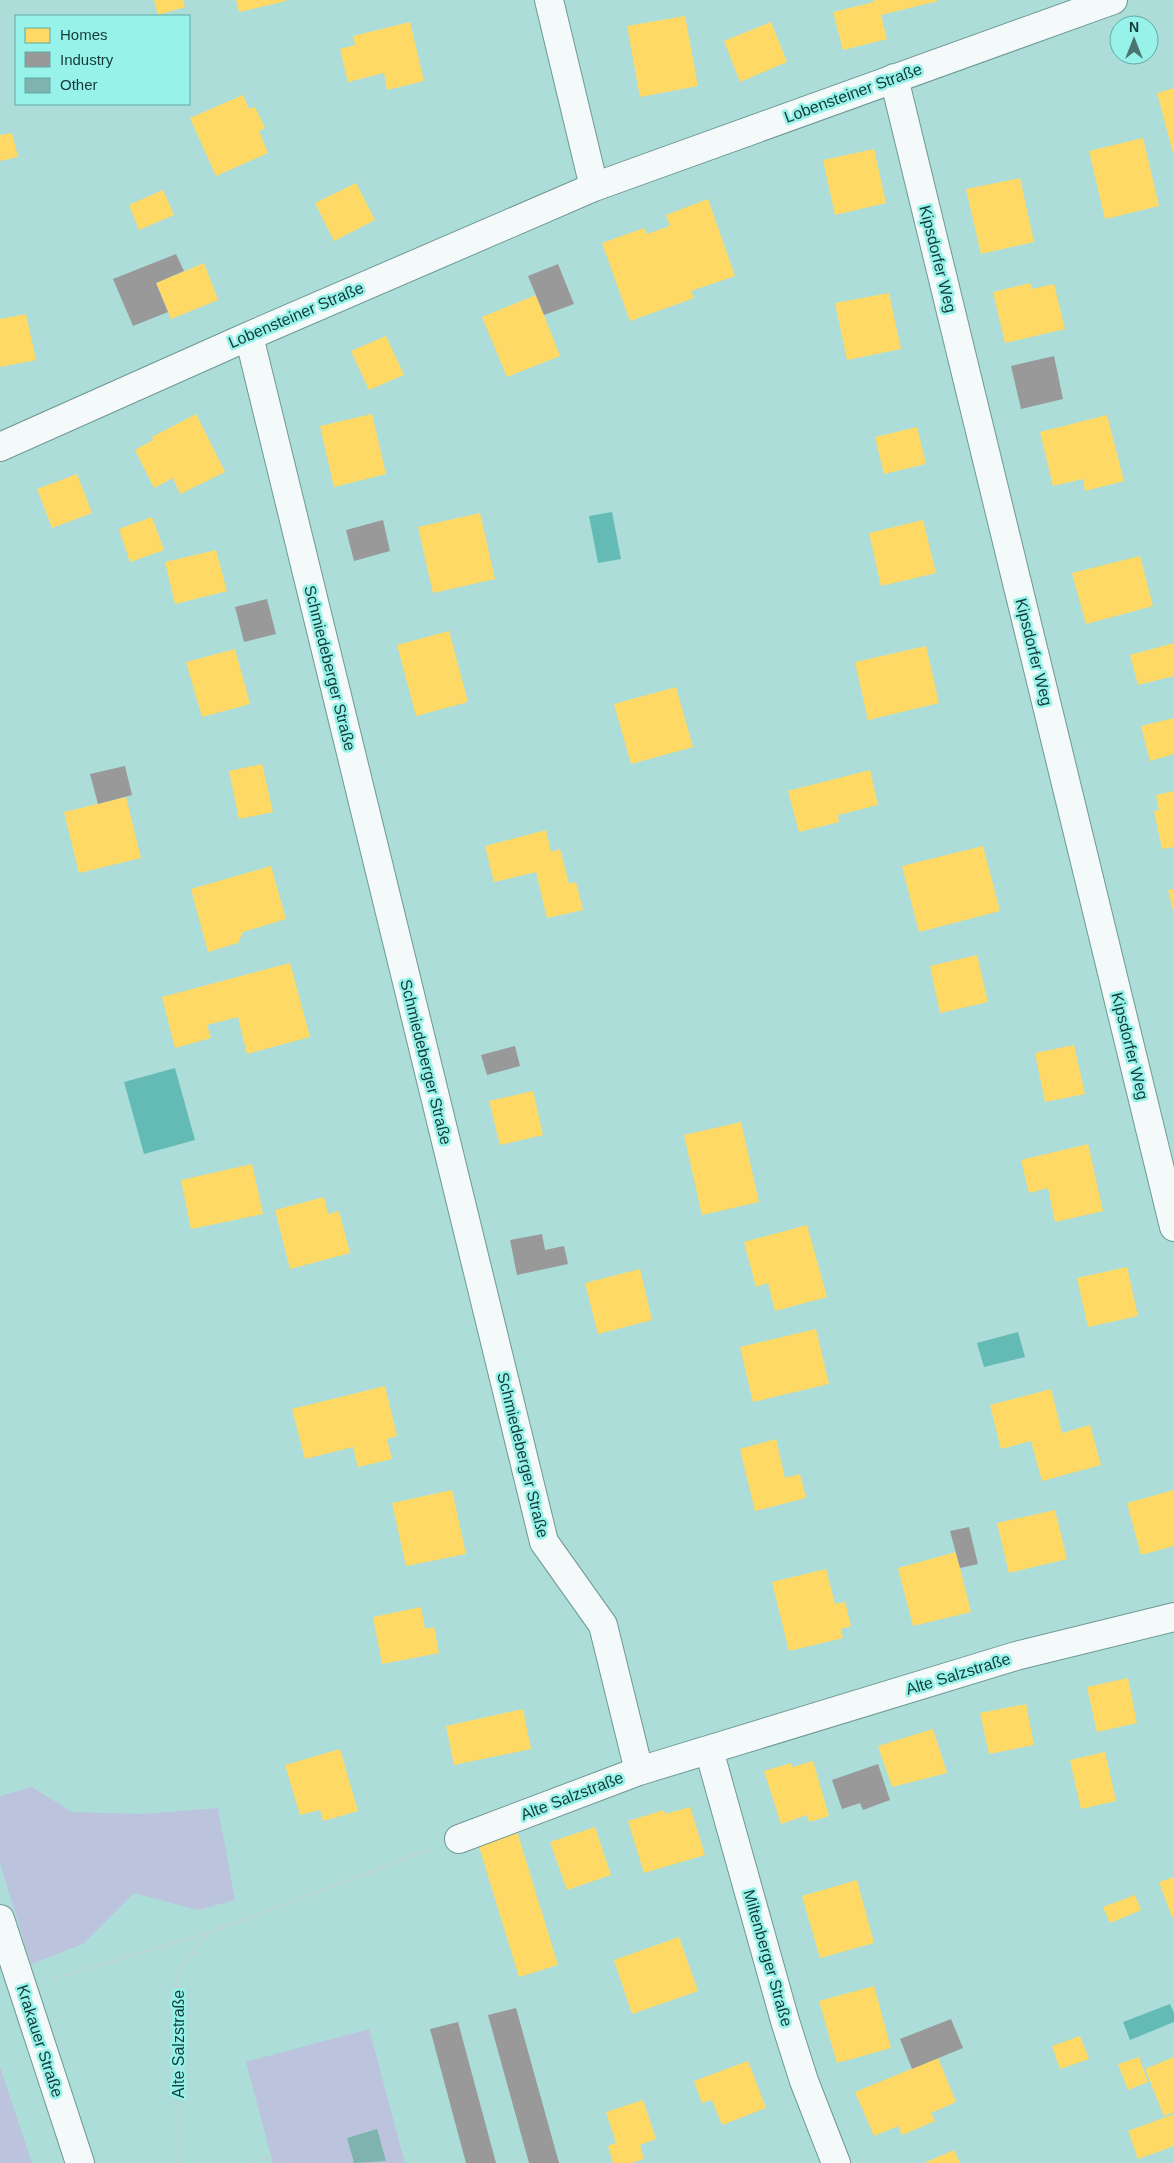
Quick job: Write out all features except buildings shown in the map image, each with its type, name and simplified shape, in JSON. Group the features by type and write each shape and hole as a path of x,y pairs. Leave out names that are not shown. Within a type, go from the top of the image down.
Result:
{"street":[{"path":"549,0 594,187"},
{"name":"Lobensteiner Straße","path":"0,447 248,336 594,187 1112,0"},
{"name":"Kipsdorfer Weg","path":"894,78 1174,1227"},
{"name":"Schmiedeberger Straße","path":"248,336 544,1542 603,1625 639,1771"},
{"name":"Alte Salzstraße","path":"459,1839 639,1771 1016,1656 1174,1617"},
{"name":"Miltenberger Straße","path":"709,1750 785,2021 804,2081 836,2163"},
{"name":"Krakauer Straße","path":"0,1919 80,2163"}],"path":[{"path":"22,1988 208,1933 459,1839"},
{"name":"Alte Salzstraße","path":"179,2163 177,1974 208,1933"},
{"path":"253,2163 271,2156"}],"shaded area":[{"path":"32,1787 72,1812 142,1814 218,1808 235,1900 198,1910 134,1893 83,1944 31,1964 0,1864 0,1796"},
{"path":"369,2029 405,2163 273,2163 246,2062"},
{"path":"0,2067 32,2163 0,2163"}],"water":[{"path":"612,512 621,559 598,563 589,516"},
{"path":"175,1068 195,1140 144,1154 124,1082"},
{"path":"1018,1332 1025,1357 984,1367 977,1343"},
{"path":"1170,2004 1174,2013 1174,2022 1130,2040 1123,2022"}]}
